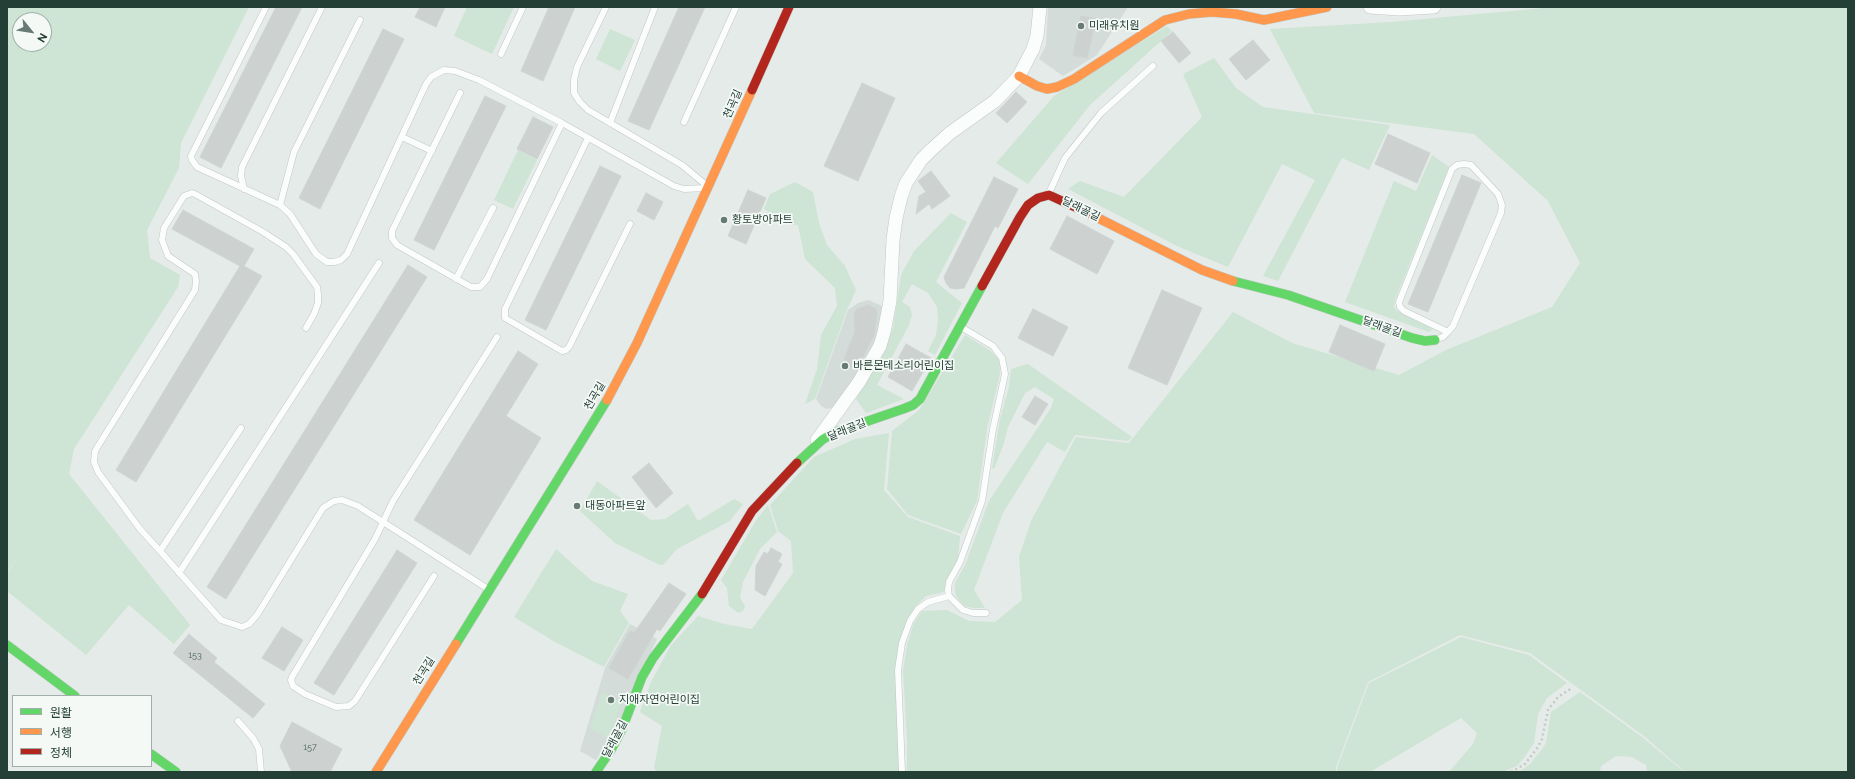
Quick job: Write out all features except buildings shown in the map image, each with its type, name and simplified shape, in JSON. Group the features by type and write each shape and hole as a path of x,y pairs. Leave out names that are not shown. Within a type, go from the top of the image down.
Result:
{"street":[{"name":"천곡길","path":"376,772 589,431 614,388 637,343 709,188 789,7"},
{"name":"달래골길","path":"596,772 611,750 622,729 642,677 653,658 707,587 752,510 809,450 859,382 880,346 890,301 893,240 896,218 900,197 906,183 921,160 931,150 950,133 995,102 1019,76 1034,49 1040,7"},
{"path":"1019,76 1037,86 1047,89 1057,87 1074,79 1165,20 1188,14 1212,12 1236,14 1264,20 1327,7"},
{"path":"1370,7 1399,9 1434,7"},
{"name":"달래골길","path":"809,450 833,433 913,405 925,391 1020,217 1028,205 1038,198 1048,195 1062,200 1202,270 1222,278 1288,295 1412,338 1425,341 1435,340"},
{"path":"7,645 74,695"},
{"path":"152,755 176,772"}],"lane":[{"path":"266,7 192,156 192,160 197,166 244,190 280,205 290,214 321,259 327,262 341,260 350,248 426,84 431,76 444,70 455,71 479,80 562,123 674,186 684,189 709,188"},
{"path":"244,190 241,176 242,167 322,7"},
{"path":"501,54 524,7"},
{"path":"606,7 577,67 574,80 574,93 588,110 682,165 696,175 709,188"},
{"path":"610,123 655,7"},
{"path":"684,122 736,7"},
{"path":"280,205 294,152 360,20"},
{"path":"1048,195 1065,158 1101,113 1154,66"},
{"path":"460,93 392,231 392,238 397,245 456,279 476,288 484,283 562,123"},
{"path":"402,136 432,150"},
{"path":"588,138 504,309 505,318 562,351 566,350 569,347 630,224"},
{"path":"1435,340 1448,332 1454,326 1501,213 1502,205 1498,194 1471,165 1464,164 1457,165 1452,169 1399,302 1400,307 1404,311 1448,332"},
{"path":"306,328 318,303 317,287 293,254 286,247 263,232 195,194 192,193 184,196 164,228 162,240 168,256 195,274 195,290 95,451 94,456 98,472 140,529 220,620 242,627 249,624 257,616 323,508 334,501 348,501 383,521 489,590"},
{"path":"456,279 493,208"},
{"path":"179,573 379,262"},
{"path":"960,326 993,346 1002,358 1005,374 993,429 982,501 960,562 949,582 949,596 963,610 973,613 986,613"},
{"path":"434,576 352,704 349,706 336,707 296,689 292,684 292,677 375,540 393,501 497,337"},
{"path":"160,551 241,428"},
{"path":"902,772 898,670 902,643 910,621 918,609 928,602 949,596"},
{"path":"238,721 253,738 259,749 261,772"}],"path":[{"path":"1511,772 1525,764 1538,747 1542,739 1548,710 1558,697 1572,688"}],"shaded area":[{"name":"미래유치원","path":"1048,7 1128,7 1097,55 1063,76 1039,59 1046,45"},
{"name":"바른몬테소리어린이집","path":"869,300 882,306 878,334 852,385 835,407 826,409 821,406 816,399 848,310 858,303"},
{"name":"지애자연어린이집","path":"630,624 657,639 617,726 596,760 580,751 605,668"}],"green space":[{"path":"7,7 249,7 181,143 179,168 147,230 150,258 180,275 178,287 74,449 69,474 190,625 174,644 129,605 86,655 7,591 7,573 24,549 7,572"},
{"path":"467,7 514,7 492,54 454,36"},
{"path":"1555,7 1848,7 1848,772 1685,772 1644,736 1530,653 1460,635 1368,682 1336,767 1336,772 907,772 907,740 903,671 907,645 914,623 922,611 947,610 969,621 995,622 1022,600 1019,557 1031,521 1076,437 1129,443 1233,312 1292,343 1399,375 1446,350 1552,307 1580,263 1548,201 1474,134 1314,113 1270,29 1391,22"},
{"path":"1167,26 1172,31 1090,105 1028,184 996,163 1054,96"},
{"path":"610,29 635,40 620,71 596,59"},
{"path":"1214,58 1236,88 1263,107 1390,125 1369,170 1342,158 1278,281 1263,276 1315,180 1282,164 1228,267 1177,246 1068,189 1080,181 1124,197 1202,117 1183,74"},
{"path":"518,150 537,160 513,209 494,200"},
{"path":"1432,155 1449,167 1395,300 1394,306 1396,310 1433,329 1429,332 1345,302 1394,181 1416,191"},
{"path":"795,182 813,192 819,223 827,245 845,266 856,290 847,310 815,399 805,404 817,369 821,335 837,306 835,288 805,259 798,225 787,224 764,209 770,194"},
{"path":"951,213 967,222 936,282 962,303 935,355 928,351 936,335 938,319 937,307 928,293 912,284 902,302 910,307 912,315 909,325 877,385 904,399 866,413 856,399 885,349 893,328 901,275 914,251"},
{"path":"965,335 991,351 999,360 1000,374 987,429 977,501 961,534 908,515 887,489 892,431 919,410"},
{"path":"1028,364 1132,437 1128,441 1075,435 1065,452 1047,442 1003,513 974,590 985,608 973,608 965,606 959,600 955,593 955,583 965,565 989,501 1051,408 1054,399 1035,387 1025,393 1008,427 1003,446 994,469 992,468 1000,419 1009,387 1011,369"},
{"path":"889,433 884,490 908,517 960,536 958,560 946,581 944,592 926,596 916,606 908,620 899,643 899,772 657,772 654,768 662,726 640,712 651,682 671,645 698,616 724,624 752,629 793,573 791,541 778,531 770,505 814,457 855,439"},
{"path":"597,481 651,520 665,519 688,504 698,521 734,499 743,504 730,521 677,549 663,565 660,565 615,543 580,511"},
{"path":"768,505 777,532 760,549 743,582 740,598 745,606 743,611 738,613 729,606 727,588 721,580 757,519"},
{"path":"556,549 592,581 628,594 620,611 629,623 604,667 555,642 514,617"},
{"path":"1461,637 1529,655 1567,683 1547,698 1538,714 1534,743 1517,766 1502,772 1449,772 1473,744 1477,733 1461,718 1370,772 1337,772 1337,768 1369,683"},
{"path":"602,692 622,703 608,738 590,728"},
{"path":"1580,692 1642,737 1684,772 1647,772 1646,765 1632,757 1616,756 1601,766 1600,772 1519,772 1530,764 1546,743 1551,712"}],"traffic: fast":[{"path":"1233,281 1288,295 1412,338 1425,341 1435,340"},
{"path":"797,463 822,440 833,433 903,409 913,405 920,399 982,286"},
{"path":"456,644 607,400"},
{"path":"596,772 611,750 622,729 642,677 653,658 702,594"},
{"path":"7,645 74,695"},
{"path":"152,755 176,772"}],"traffic: slow":[{"path":"1019,76 1037,86 1047,89 1057,87 1074,79 1165,20 1189,14 1212,12 1236,14 1264,20 1327,7"},
{"path":"607,400 637,343 752,90"},
{"path":"1088,213 1202,270 1233,281"},
{"path":"376,772 456,644"}],"traffic: jam":[{"path":"752,90 789,7"},
{"path":"982,286 1020,217 1028,205 1038,198 1049,195 1088,213"},
{"path":"702,594 752,511 797,463"}],"place":[{"name":"미래유치원","path":"1081,26"},
{"name":"황토방아파트","path":"724,220"},
{"name":"바른몬테소리어린이집","path":"845,366"},
{"name":"대동아파트앞","path":"577,506"},
{"name":"지애자연어린이집","path":"611,700"}]}
